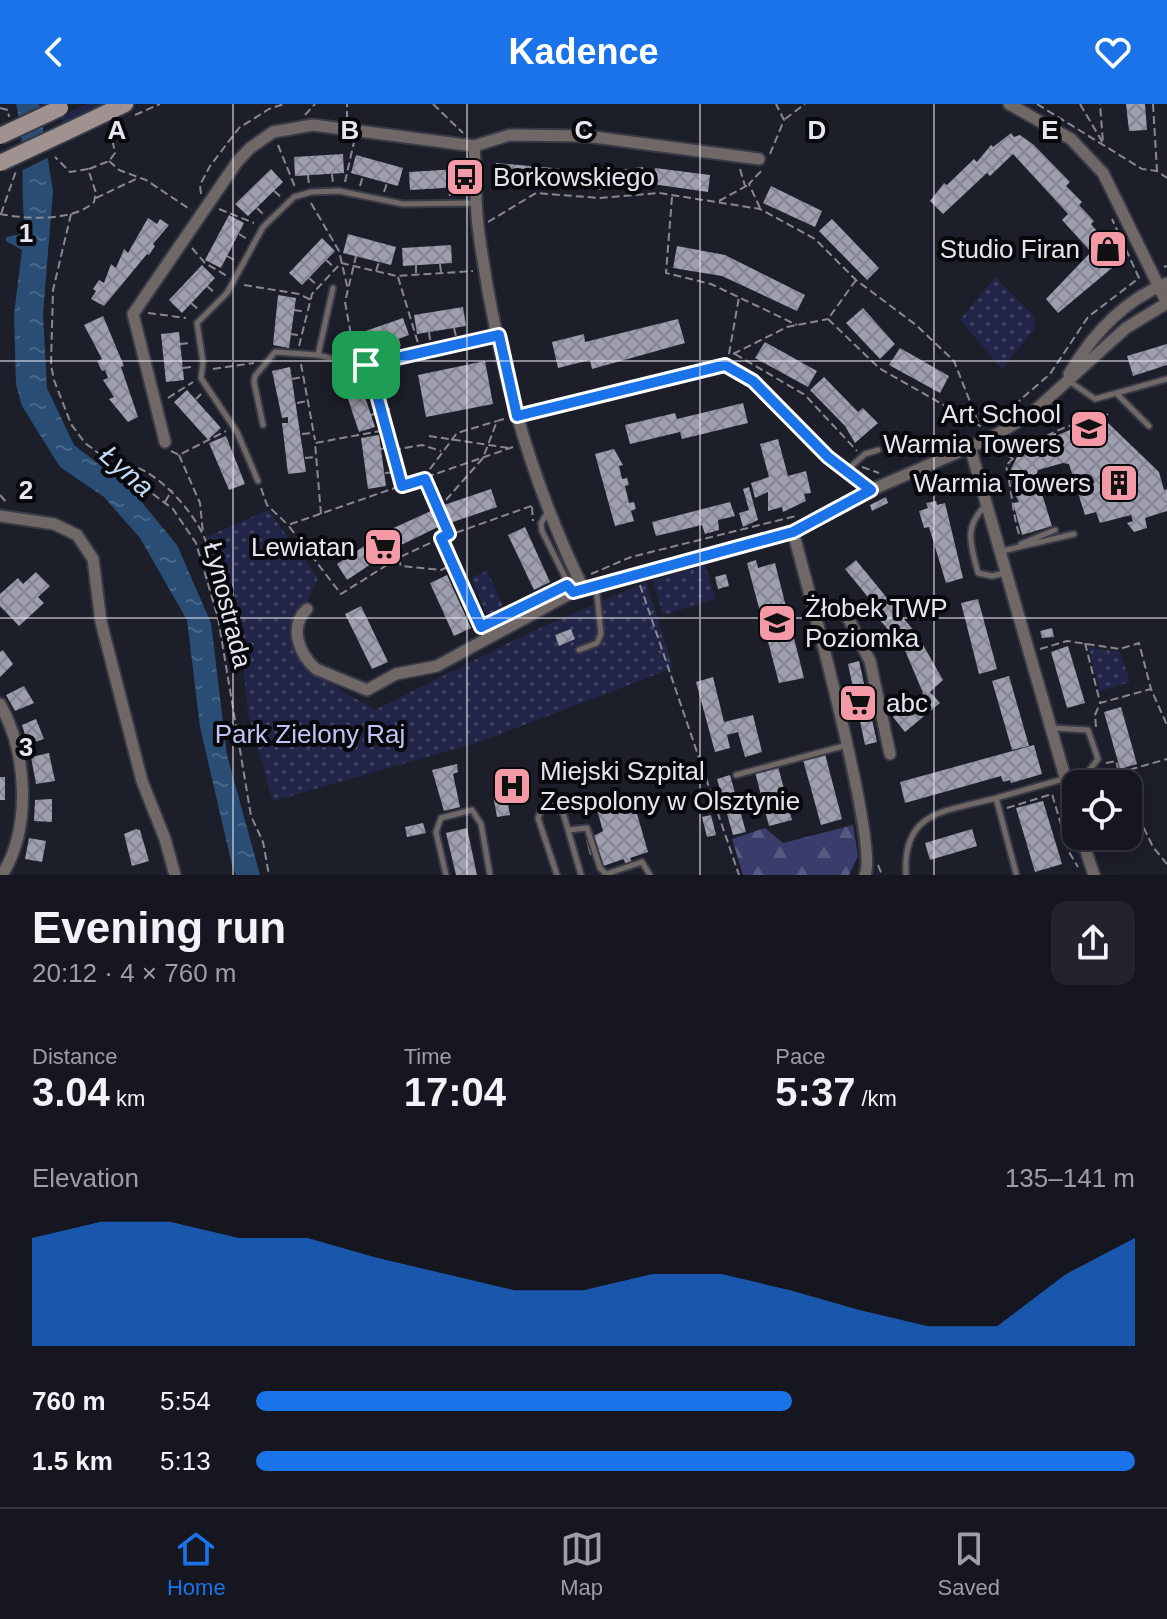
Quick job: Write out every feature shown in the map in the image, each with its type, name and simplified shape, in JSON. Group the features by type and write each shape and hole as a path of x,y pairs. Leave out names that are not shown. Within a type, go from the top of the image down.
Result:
{"main road":[{"path":"0,163 125,104"},
{"path":"0,136 65,106"}],"street":[{"path":"307,609 298,618 295,632 309,663 367,690 396,674 437,666 578,587 793,532 871,490 970,447 1032,413 1066,378 1126,328 1167,303 1163,285 1103,173 1071,139 1009,104"},
{"path":"165,442 133,326 133,314 243,155 273,132 313,125 346,127 474,146 510,135 586,136 759,159"},
{"path":"474,146 478,228 512,414 578,587"},
{"path":"1066,378 1100,330 1123,309 1163,285"},
{"path":"512,414 719,364 753,381 828,457 871,490"},
{"path":"970,447 1064,770"},
{"path":"0,516 54,524 77,535 93,559 101,622 142,781 165,839 175,875"},
{"path":"793,532 847,745 868,856 865,875"},
{"path":"814,610 842,606 870,661 890,754"},
{"path":"0,704 10,721 23,782 10,862 2,875"},
{"path":"1084,850 1088,874"}],"lane":[{"path":"258,481 237,432 201,378 203,362 197,323 227,293 263,227 294,197 311,192 339,191 403,204 476,203"},
{"path":"318,355 333,288"},
{"path":"263,425 254,382 268,357 283,350 366,365 499,335"},
{"path":"1066,378 1095,399 1167,379"},
{"path":"1117,393 1149,426"},
{"path":"845,472 865,454 878,450"},
{"path":"986,505 974,517 968,534 978,573 992,576 1007,573"},
{"path":"1001,551 1055,530"},
{"path":"1020,545 1030,546 1074,534"},
{"path":"579,650 597,643 601,634 596,584"},
{"path":"1053,728 1088,730 1098,759 1090,770"},
{"path":"736,775 847,745"},
{"path":"906,875 904,851 912,832 925,817 1062,779"},
{"path":"996,798 1016,873"},
{"path":"557,875 538,818 542,808 560,802 581,875"},
{"path":"446,875 436,832 441,818 472,810 481,824 490,875"},
{"path":"568,830 587,828 600,868 606,875 642,862 650,875"}],"path":[{"path":"109,161 199,215 200,185 210,166 239,128 284,104"},
{"path":"346,127 347,104"},
{"path":"433,104 454,121 474,146"},
{"path":"784,120 805,104"},
{"path":"1037,104 1142,169 1157,171 1167,178"},
{"path":"1080,104 1103,143"},
{"path":"1100,104 1103,143"},
{"path":"1153,104 1157,171"},
{"path":"0,108 8,110"},
{"path":"55,157 70,172 109,161 116,147 110,127"},
{"path":"345,185 354,141"},
{"path":"279,146 296,189"},
{"path":"88,169 96,198"},
{"path":"718,202 747,185 740,178 740,169"},
{"path":"332,174 333,185"},
{"path":"308,175 309,186"},
{"path":"360,187 363,176"},
{"path":"0,214 18,217 71,214 137,178"},
{"path":"384,193 387,183"},
{"path":"449,188 450,198"},
{"path":"274,191 282,198"},
{"path":"478,228 536,193 599,198 673,195 760,209 815,239 856,280 916,325 954,361 978,422"},
{"path":"673,195 666,273 711,284 798,325"},
{"path":"308,196 339,251 348,290"},
{"path":"994,423 1050,374 1088,317 1139,278 1106,207"},
{"path":"257,208 264,216"},
{"path":"220,209 257,224"},
{"name":"Łynostrada","path":"71,214 56,269 52,371 77,434 114,466 165,502 180,516 196,543 221,636 251,816 263,842 269,875"},
{"path":"239,234 248,239"},
{"path":"192,248 205,263 229,277"},
{"path":"227,256 237,261"},
{"path":"355,364 345,302 356,256"},
{"path":"326,260 336,269"},
{"path":"376,272 379,262"},
{"path":"341,263 397,276 479,271"},
{"path":"298,349 311,300 341,263"},
{"path":"440,264 441,273"},
{"path":"416,265 416,275"},
{"path":"397,276 418,343"},
{"path":"309,278 319,287"},
{"path":"856,280 828,319 879,368 978,422 986,430"},
{"path":"237,282 254,290 299,294 311,300"},
{"path":"207,286 217,295"},
{"path":"729,355 739,297"},
{"path":"191,303 200,311"},
{"path":"294,310 307,312"},
{"path":"133,314 186,318"},
{"path":"454,328 456,337"},
{"path":"429,332 431,341"},
{"path":"290,334 301,335"},
{"path":"398,339 401,348"},
{"path":"180,344 190,343"},
{"path":"734,353 805,395 857,451 849,459"},
{"path":"301,360 314,433 321,514"},
{"path":"218,368 259,363"},
{"path":"366,365 376,388 402,486"},
{"path":"183,368 191,367"},
{"path":"292,379 304,376"},
{"path":"163,401 193,382"},
{"path":"364,392 376,388"},
{"path":"196,399 202,394"},
{"path":"297,403 308,401"},
{"path":"371,415 393,408"},
{"path":"425,479 457,433 509,418 512,414"},
{"path":"1020,545 1006,466 1012,457 1017,451 1044,440 1049,433 1109,414"},
{"path":"438,509 483,458 497,421"},
{"path":"1088,421 1096,422"},
{"path":"1069,427 1073,431"},
{"path":"179,455 230,428"},
{"path":"315,443 397,428"},
{"path":"302,434 314,433"},
{"path":"288,525 512,447 429,436"},
{"path":"165,442 179,455 200,503 211,571 207,578"},
{"path":"381,449 422,445 442,451"},
{"path":"994,446 1016,461"},
{"path":"305,458 316,457"},
{"path":"114,466 132,465 173,489 203,534"},
{"path":"385,473 398,471"},
{"path":"425,479 449,534"},
{"path":"258,481 267,505 288,525 341,594 398,558 449,534 548,506"},
{"path":"165,502 173,489"},
{"path":"578,587 631,557 805,513"},
{"path":"1013,514 1018,513"},
{"path":"441,538 481,627 499,618"},
{"path":"196,543 204,540"},
{"path":"631,557 739,875"},
{"path":"398,558 401,566 441,570 453,565"},
{"path":"457,572 463,570"},
{"path":"1039,649 1067,641 1120,649 1139,643 1151,689 1167,725"},
{"path":"1085,643 1100,703 1095,715 1095,728"},
{"path":"1100,703 1151,689"},
{"path":"1128,770 1167,759"},
{"path":"1105,763 1116,761 1118,770"},
{"path":"1005,808 1052,794 1069,852 1088,874"},
{"path":"1142,824 1153,847 1167,864"}],"green space":[{"path":"87,104 108,104 62,125 61,116"},
{"path":"995,277 1034,316 1035,328 1002,369 960,320"},
{"name":"Park Zielony Raj","path":"268,510 318,578 291,638 314,674 375,710 524,635 646,582 673,668 479,742 273,801 248,713 241,645 206,537"},
{"path":"705,565 715,599 663,615 653,580"},
{"path":"487,571 505,610 488,617 471,578"},
{"path":"1088,647 1120,652 1130,682 1100,691"},
{"path":"853,825 858,856 849,875 743,875 732,839 765,828 783,843"}],"water":[{"path":"16,104 39,104 53,191 43,314 47,388 74,445 130,488 177,545 211,623 227,755 260,875 236,875 232,865 200,727 187,620 140,538 104,497 60,467 22,406 16,384 14,315 22,250 6,241 6,237 26,233 21,136"}],"pier":[{"path":"46,133 49,157 21,171 18,146"}],"building":[{"path":"1126,104 1145,104 1147,130 1129,131"},
{"path":"1011,133 1034,145 1070,182 1066,186 1082,202 1079,205 1094,221 1091,224 1114,251 1112,268 1058,313 1046,299 1091,252 1062,220 1068,214 1013,154 990,176 987,173 943,214 930,201 944,183 947,185 974,159 977,162 991,145 993,147"},
{"path":"343,154 344,173 295,176 294,157"},
{"path":"356,155 403,168 398,186 351,173"},
{"path":"496,163 587,171 585,188 494,181"},
{"path":"643,167 645,184 597,190 595,173"},
{"path":"655,168 710,175 708,192 652,184"},
{"path":"271,169 283,182 248,216 235,204"},
{"path":"459,169 460,187 410,190 409,172"},
{"path":"771,186 822,211 815,227 763,203"},
{"path":"229,215 244,223 221,268 205,260"},
{"path":"148,218 157,224 160,219 169,225 153,244 155,246 149,255 104,306 91,299 99,280 104,283 111,264 116,268 124,249 128,253"},
{"path":"832,219 879,268 867,280 819,231"},
{"path":"348,234 396,247 391,265 343,253"},
{"path":"322,238 335,251 302,285 289,273"},
{"path":"451,245 452,263 403,266 402,248"},
{"path":"677,246 725,255 805,295 797,311 722,276 673,268"},
{"path":"202,265 215,278 182,313 169,300"},
{"path":"278,295 296,298 289,348 273,345"},
{"path":"463,307 466,326 417,334 414,315"},
{"path":"863,308 895,344 880,359 846,323"},
{"path":"103,316 124,366 121,367 138,417 128,422 109,399 114,397 103,380 108,378 97,361 102,359 84,325"},
{"path":"403,318 409,335 363,352 357,334"},
{"path":"678,319 685,343 592,369 590,360 558,368 552,342 584,334 585,342"},
{"path":"179,332 184,380 166,382 161,334"},
{"path":"765,342 817,371 808,387 755,358"},
{"path":"1167,344 1167,365 1133,376 1127,356"},
{"path":"900,348 949,376 940,393 889,365"},
{"path":"485,361 493,404 426,417 418,375"},
{"path":"290,367 306,472 288,474 282,423 288,423 288,417 282,418 272,371"},
{"path":"824,377 858,412 863,408 878,423 855,443 845,426 810,390"},
{"path":"359,379 375,427 359,432 343,384"},
{"path":"187,390 221,428 208,440 174,402"},
{"path":"743,403 748,423 682,439 680,432 630,444 625,425 675,413 677,419"},
{"name":"Warmia Towers","path":"1108,423 1159,472 1164,490 1167,489 1167,511 1145,518 1147,528 1134,532 1127,523 1133,521 1131,515 1100,523 1096,512 1085,515 1069,464 1063,463 1038,470 1036,475 1052,526 1022,535 1013,503 1019,502 1012,488 1010,471 1020,451 1052,442 1049,435 1056,433 1056,436 1081,425 1094,427"},
{"path":"379,435 386,486 368,489 361,438"},
{"path":"226,436 245,484 229,490 209,443"},
{"path":"778,439 788,476 806,471 811,493 804,494 806,501 783,512 782,507 768,511 768,492 755,498 751,483 769,477 760,444"},
{"path":"614,449 623,465 619,466 622,479 627,478 629,485 625,486 629,503 634,502 636,509 631,511 634,521 615,526 595,454"},
{"path":"749,487 758,520 743,527 739,513 749,510 743,489"},
{"path":"491,489 497,507 450,523 444,505"},
{"path":"886,497 888,503 872,511 870,505"},
{"path":"936,501 937,505 945,503 963,578 946,583 929,527 924,528 919,511 928,508 926,503"},
{"path":"730,502 735,516 718,520 719,530 705,534 702,525 656,536 652,522"},
{"path":"433,510 440,526 395,548 347,580 337,564 387,531"},
{"path":"525,527 550,582 534,590 508,535"},
{"path":"756,560 758,568 775,563 804,678 779,683 747,563"},
{"path":"856,560 918,636 943,680 930,692 940,703 905,732 893,717 923,693 904,648 872,611 876,607 845,569"},
{"path":"36,572 50,586 38,597 44,603 19,626 0,606 0,594 18,578 23,584"},
{"path":"726,574 729,586 718,589 715,577"},
{"path":"447,575 471,628 454,636 430,583"},
{"path":"978,599 997,669 979,674 961,603"},
{"path":"361,606 388,662 372,669 345,614"},
{"path":"1052,628 1054,637 1042,638 1040,631"},
{"path":"571,629 575,639 559,646 555,635"},
{"path":"1068,646 1085,703 1067,708 1051,652"},
{"path":"3,650 13,664 0,677 0,652"},
{"path":"859,661 877,742 865,745 848,664"},
{"path":"1009,676 1029,746 1012,750 992,681"},
{"path":"713,677 724,722 753,715 762,752 745,757 738,732 727,735 730,748 715,752 696,682"},
{"path":"24,686 34,703 15,711 6,695"},
{"path":"1121,707 1137,764 1120,769 1104,712"},
{"path":"36,719 44,739 28,744 22,725"},
{"path":"1034,745 1042,774 1011,783 1010,780 1003,782 1001,776 905,803 900,782"},
{"path":"49,753 55,781 36,784 31,757"},
{"path":"825,754 842,819 821,825 803,760"},
{"path":"457,764 458,772 453,774 460,807 444,811 432,770"},
{"path":"778,766 792,820 769,826 755,772"},
{"path":"730,775 746,832 733,835 717,779"},
{"path":"0,777 5,777 5,800 0,800"},
{"path":"506,793 510,815 497,817 493,795"},
{"path":"52,799 52,822 34,821 35,800"},
{"path":"633,800 648,852 630,858 634,868 627,870 624,859 603,866 599,853 590,855 586,840 603,831 597,810"},
{"path":"1043,801 1062,864 1035,872 1016,808"},
{"path":"711,815 716,835 707,837 702,817"},
{"path":"423,823 426,833 407,837 405,827"},
{"path":"467,828 477,875 456,875 446,833"},
{"path":"972,829 977,846 930,860 925,843"},
{"path":"140,830 149,861 132,866 124,834"},
{"path":"29,838 46,841 42,862 25,859"}],"place":[{"name":"Borkowskiego","path":"465,177"},
{"name":"Studio Firan","path":"1108,249"},
{"name":"Art School Warmia Towers","path":"1089,429"},
{"name":"Warmia Towers","path":"1119,483"},
{"name":"Lewiatan","path":"383,547"},
{"name":"Żłobek TWP Poziomka","path":"777,623"},
{"name":"abc","path":"858,703"},
{"name":"Miejski Szpital Zespolony w Olsztynie","path":"512,786"}],"route":[{"path":"499,335 517,416 719,364 725,365 753,381 828,457 871,490 793,532 573,592 567,585 481,627 441,538 449,534 425,479 402,486 366,365 499,335"}],"water label":[{"name":"Łyna","path":"127,471"}]}
